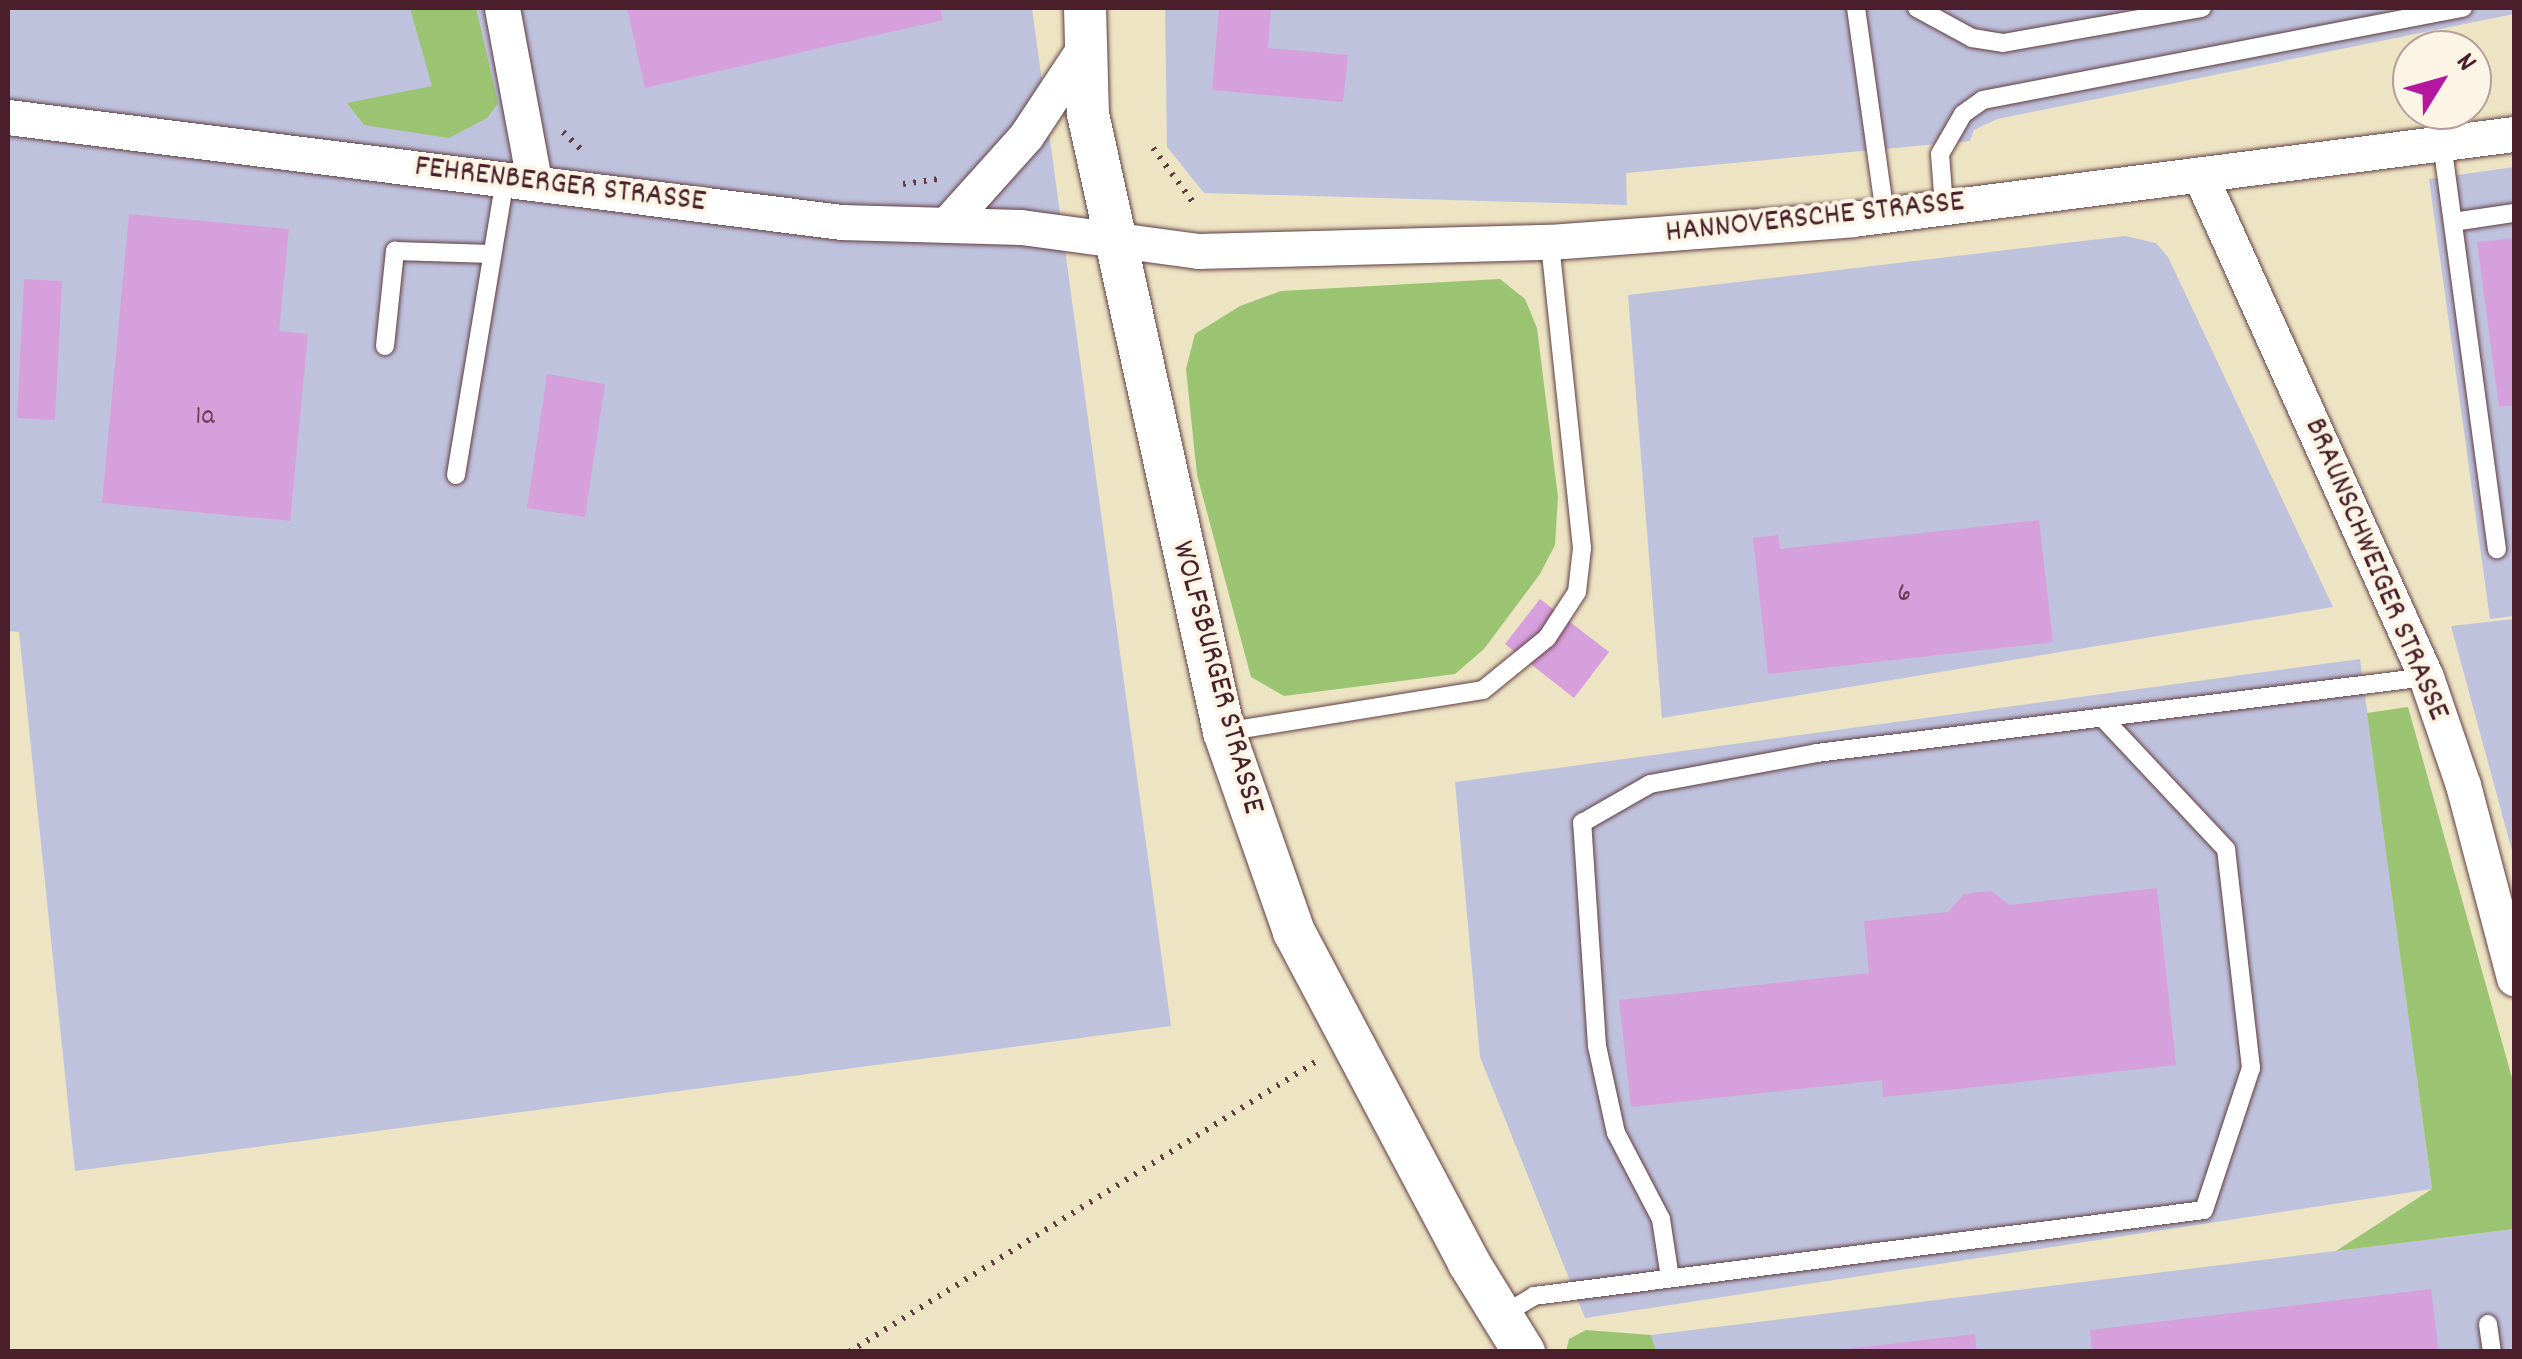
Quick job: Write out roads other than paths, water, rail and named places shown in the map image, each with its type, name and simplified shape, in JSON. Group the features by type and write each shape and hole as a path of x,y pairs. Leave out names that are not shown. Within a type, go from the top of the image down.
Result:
{"street":[{"path":"502,8 519,179"},
{"path":"948,224 998,173 1085,27"},
{"name":"WOLFSBURGER STRASSE","path":"1085,27 1083,88 1113,240 1224,732 1294,932 1348,1042 1524,1352"},
{"name":"FEHRENBERGER STRASSE","path":"8,117 841,222 948,224 1113,240"},
{"name":"HANNOVERSCHE STRASSE","path":"1113,240 1198,250 1550,242 1885,215 2514,134"},
{"name":"BRAUNSCHWEIGER STRASSE","path":"2200,175 2426,678 2463,785 2514,978"}],"lane":[{"path":"1856,8 1885,215"},
{"path":"1918,8 1972,38 2003,43 2202,8"},
{"path":"1944,208 1940,154 1963,114 1983,100 2462,8"},
{"path":"2442,143 2498,549"},
{"path":"456,476 492,254 519,179"},
{"path":"2453,222 2514,213"},
{"path":"1224,732 1483,690 1547,638 1577,592 1582,548 1550,242"},
{"path":"385,346 395,251 492,254"},
{"path":"1670,1278 1661,1219 1616,1133 1597,1046 1582,823 1650,784 1816,754 2426,678"},
{"path":"1502,1316 1534,1296 2204,1210 2251,1068 2226,848 2103,718"},
{"path":"2488,1324 2492,1352"}]}
